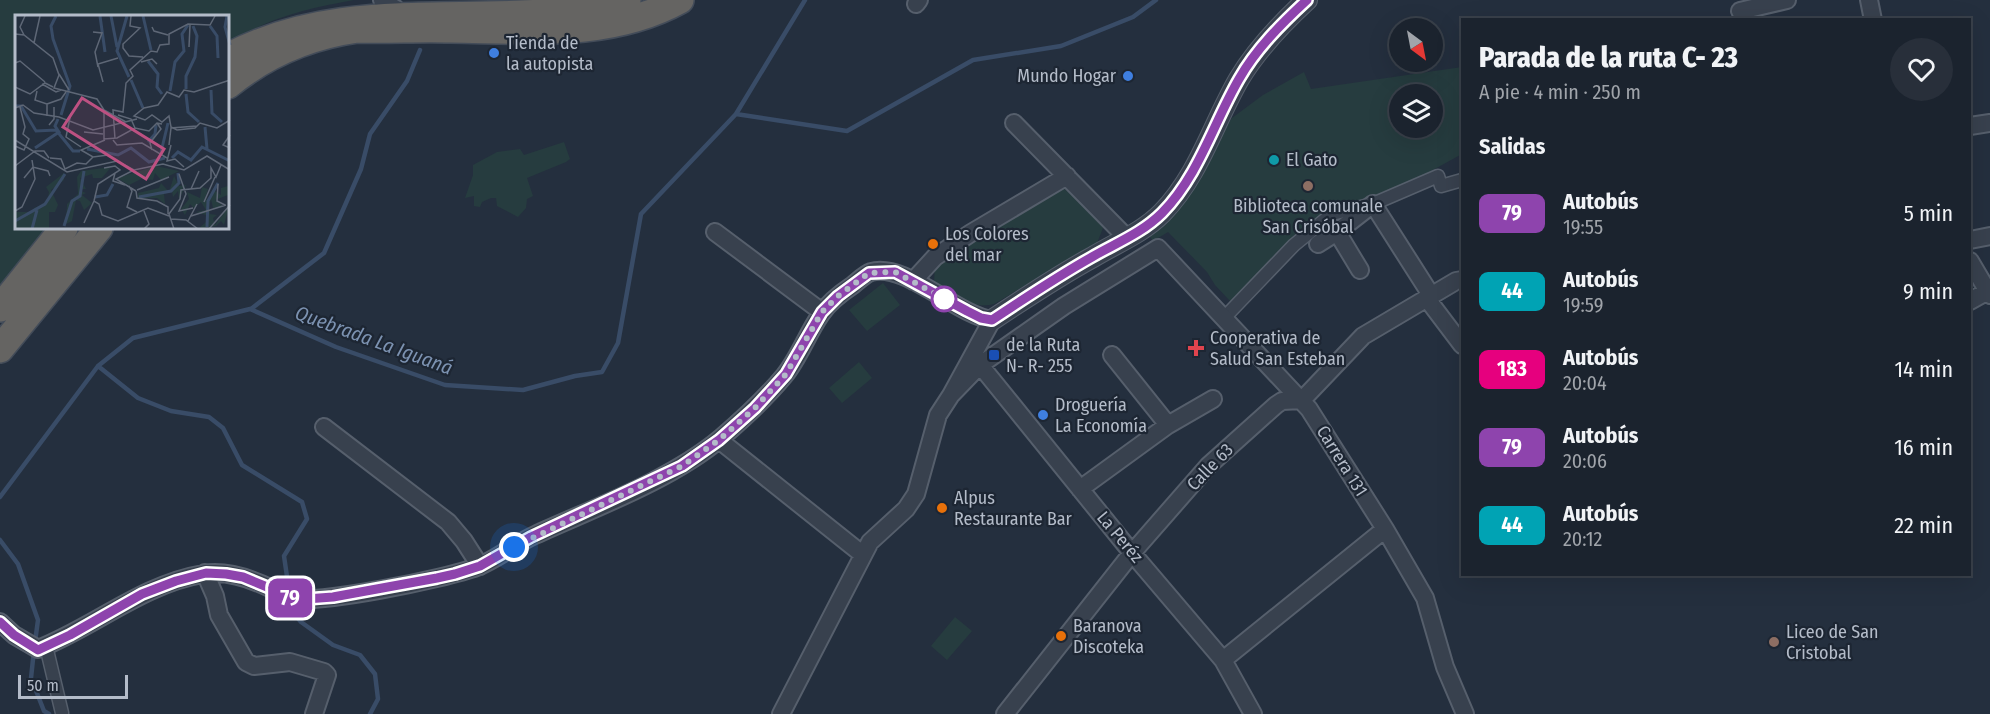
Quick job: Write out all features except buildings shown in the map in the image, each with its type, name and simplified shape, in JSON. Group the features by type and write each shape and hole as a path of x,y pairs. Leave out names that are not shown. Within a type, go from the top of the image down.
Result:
{"highway":[{"path":"230,56 262,35 310,17 389,4 502,12 568,11 627,0"},
{"path":"230,83 246,70 275,53 303,41 331,33 358,29 566,31 623,22 680,0"},
{"path":"0,308 62,230"},
{"path":"0,349 97,230"}],"street":[{"path":"780,714 862,554 870,542 906,509 916,494 938,415 992,320 1049,283 1146,227 1162,212 1196,168 1239,80 1257,52 1284,21 1307,0"},
{"path":"1739,10 1788,0"},
{"path":"1869,0 1873,18"},
{"path":"1014,123 1127,238"},
{"path":"1971,126 1990,123"},
{"path":"913,281 935,257 1067,176"},
{"path":"1225,317 1294,245 1332,214 1373,204 1438,176 1441,186 1461,180"},
{"path":"1318,244 1373,204"},
{"path":"1373,204 1431,296 1431,304 1461,344"},
{"path":"715,232 822,312"},
{"path":"1337,232 1360,270"},
{"path":"1971,240 1990,236"},
{"name":"Carrera 131","path":"1064,306 1158,248 1309,409 1425,597 1445,667 1465,714"},
{"path":"1971,263 1989,293 1971,301"},
{"path":"0,622 14,635 38,650 70,635 142,594 206,573 243,577 293,598 333,597 455,574 480,566 531,537 682,466 719,440 755,408 786,374 822,312 838,296 869,273 895,272 981,318 992,320"},
{"path":"1302,400 1363,336 1461,280"},
{"path":"951,395 980,365 1064,306 1049,283"},
{"path":"1112,355 1168,425"},
{"name":"La Peréz","path":"980,365 1132,553 1223,660 1253,714"},
{"path":"1080,489 1168,425 1213,399"},
{"name":"Calle 63","path":"1005,714 1132,553 1208,466 1282,400 1302,400"},
{"path":"324,427 448,522 480,566"},
{"path":"719,440 862,554"},
{"path":"1223,660 1385,529"},
{"path":"206,573 219,615 246,662 254,666 290,662 324,672 327,678 314,714"},
{"path":"46,646 62,713"}],"green space":[{"path":"0,0 354,0 288,15 257,27 230,43 230,15 15,15 15,230 51,230 0,289"},
{"path":"1461,67 1461,155 1380,199 1331,211 1231,302 1215,285 1207,272 1168,232 1153,241 1140,224 1197,164 1232,118 1263,95 1304,72 1311,89 1428,72 1443,72 1443,70"},
{"path":"564,142 570,159 527,178 533,196 527,199 526,208 518,217 497,206 496,198 482,202 480,207 474,206 474,196 465,198 473,175 473,165 497,152 520,149 524,155"},
{"path":"1056,183 1088,209 1103,228 1097,243 994,304 971,303 934,283 935,263"},
{"path":"883,283 900,305 867,331 849,310"},
{"path":"859,362 872,378 842,403 829,388"},
{"path":"955,617 972,631 947,660 931,646"}],"waterway":[{"path":"736,114 805,0"},
{"name":"Quebrada La Iguaná","path":"0,497 98,366 133,338 250,309 336,347 445,385 523,390 575,376 602,372 618,343 641,214 736,114 847,131 973,60 1061,46 1133,17 1156,0"},
{"path":"251,309 324,253 361,169 370,134 407,81 420,50"},
{"path":"98,366 138,398 171,411 209,417 223,428 242,465 302,502 307,519 284,556 292,611 301,622 333,645 360,655 375,674 378,699 370,714"},
{"path":"0,540 18,564 38,620 35,642"},
{"path":"34,650 31,678 44,711 49,714"}],"bus line":[{"name":"79","path":"0,622 14,635 38,650 70,635 142,594 206,573 243,577 287,598 306,599 333,597 437,578 480,566 531,537 682,466 719,440 755,408 786,374 822,312 838,296 869,273 895,272 981,318 992,320 1092,257 1146,227 1162,212 1196,168 1239,80 1257,52 1284,21 1307,0"}],"place":[{"name":"Tienda de la autopista","path":"494,53"},
{"name":"Mundo Hogar","path":"1128,76"},
{"name":"El Gato","path":"1274,160"},
{"name":"Biblioteca comunale San Crisóbal","path":"1308,186"},
{"name":"Los Colores del mar","path":"933,244"},
{"name":"Cooperativa de Salud San Esteban","path":"1196,348"},
{"name":"de la Ruta N- R- 255","path":"994,355"},
{"name":"Droguería La Economía","path":"1043,415"},
{"name":"Alpus Restaurante Bar","path":"942,508"},
{"name":"Baranova Discoteka","path":"1061,636"},
{"name":"Liceo de San Cristobal","path":"1774,642"}],"route":[{"path":"514,547 682,466 719,440 755,408 786,374 822,312 838,296 869,273 895,272 947,300 944,299"}]}
